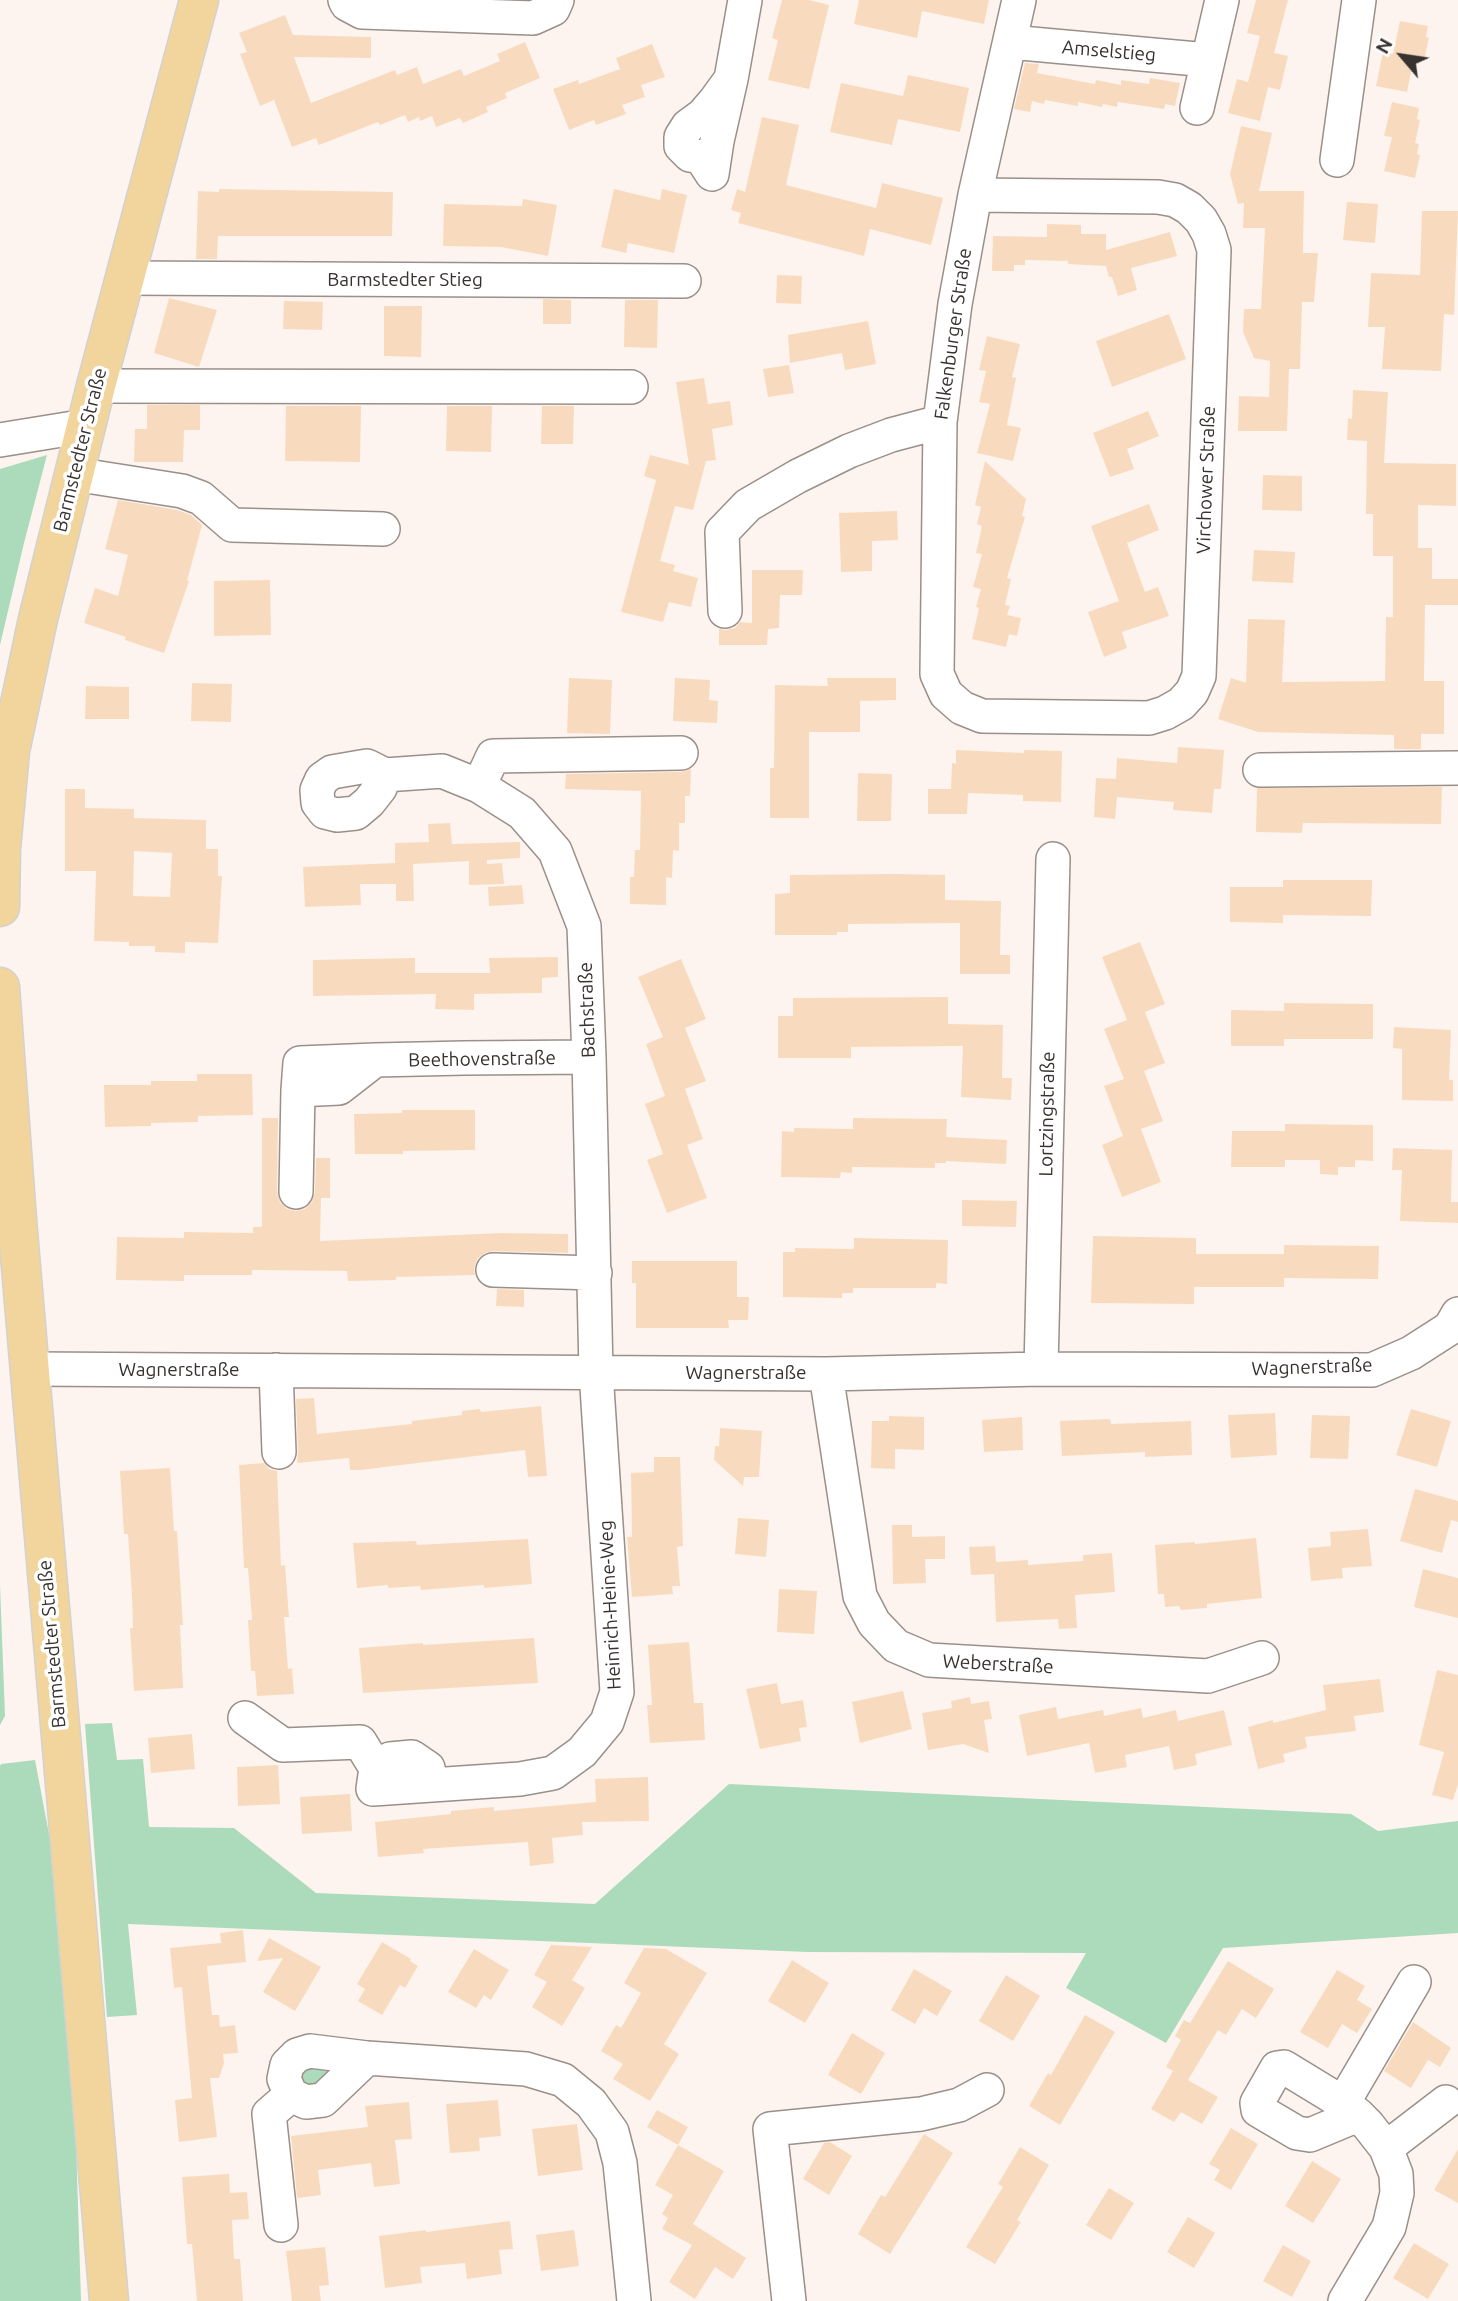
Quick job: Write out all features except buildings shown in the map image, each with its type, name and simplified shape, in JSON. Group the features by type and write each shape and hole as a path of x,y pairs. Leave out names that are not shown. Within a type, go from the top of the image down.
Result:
{"main road":[{"name":"Barmstedter Straße","path":"0,908 2,836 14,726 96,386 199,0"},
{"name":"Barmstedter Straße","path":"0,987 16,1220 109,2301"}],"street":[{"path":"345,0 347,4 362,12 400,6 533,18 553,9 557,0"},
{"path":"731,79 745,0"},
{"name":"Falkenburger Straße","path":"937,674 940,422 955,304 975,195 1019,0"},
{"path":"1197,108 1222,0"},
{"path":"1337,160 1359,0"},
{"name":"Amselstieg","path":"1010,42 1208,60"},
{"name":"Virchower Straße","path":"937,674 946,694 962,708 982,716 1136,718 1149,718 1181,704 1192,692 1199,676 1214,250 1209,234 1201,219 1189,208 1175,200 1158,197 975,195"},
{"name":"Barmstedter Stieg","path":"125,278 684,281"},
{"path":"96,386 631,387"},
{"path":"725,611 722,532 748,505 849,451 891,435 940,422"},
{"path":"0,440 86,426"},
{"path":"74,474 182,491 201,498 232,525 383,529"},
{"path":"479,786 493,756 681,753"},
{"path":"1260,770 1458,768"},
{"name":"Bachstraße","path":"385,775 442,771 479,786 522,814 555,851 584,926 596,1372"},
{"name":"Lortzingstraße","path":"1041,1369 1053,859"},
{"name":"Beethovenstraße","path":"296,1192 300,1063 589,1058"},
{"path":"493,1270 595,1273"},
{"name":"Wagnerstraße","path":"30,1369 826,1374 1041,1369 1372,1370 1455,1329"},
{"path":"276,1370 279,1452"},
{"name":"Heinrich-Heine-Weg","path":"244,1718 283,1745 360,1742 376,1768 373,1789 520,1779 553,1773 582,1752 607,1723 617,1692 596,1372"},
{"name":"Weberstraße","path":"826,1374 860,1596 874,1623 896,1646 929,1660 1208,1676 1262,1658"},
{"path":"1345,2301 1389,2227 1397,2193 1396,2174 1385,2148 1368,2124 1333,2100 1414,1982"},
{"path":"366,2057 323,2100 306,2102 291,2095 284,2079 287,2065 297,2056 310,2051 526,2069 563,2080 591,2103 612,2132 620,2163 634,2301"},
{"path":"789,2301 770,2129 921,2114 959,2105 986,2090"},
{"path":"281,2225 269,2114 291,2095"},
{"path":"1385,2148 1446,2102"}],"green space":[{"path":"47,455 24,543 0,645 0,469"},
{"path":"0,1585 5,1716 0,1725"},
{"path":"112,1723 117,1760 143,1759 149,1827 234,1828 316,1893 595,1904 729,1784 1351,1814 1378,1831 1458,1821 1458,1933 1223,1948 1166,2043 1066,1988 1086,1953 807,1952 128,1924 137,2015 107,2017 85,1724"},
{"path":"35,1760 62,1903 74,2078 81,2301 0,2301 0,1766"},
{"path":"350,2064 319,2092 298,2080 301,2067"}]}
